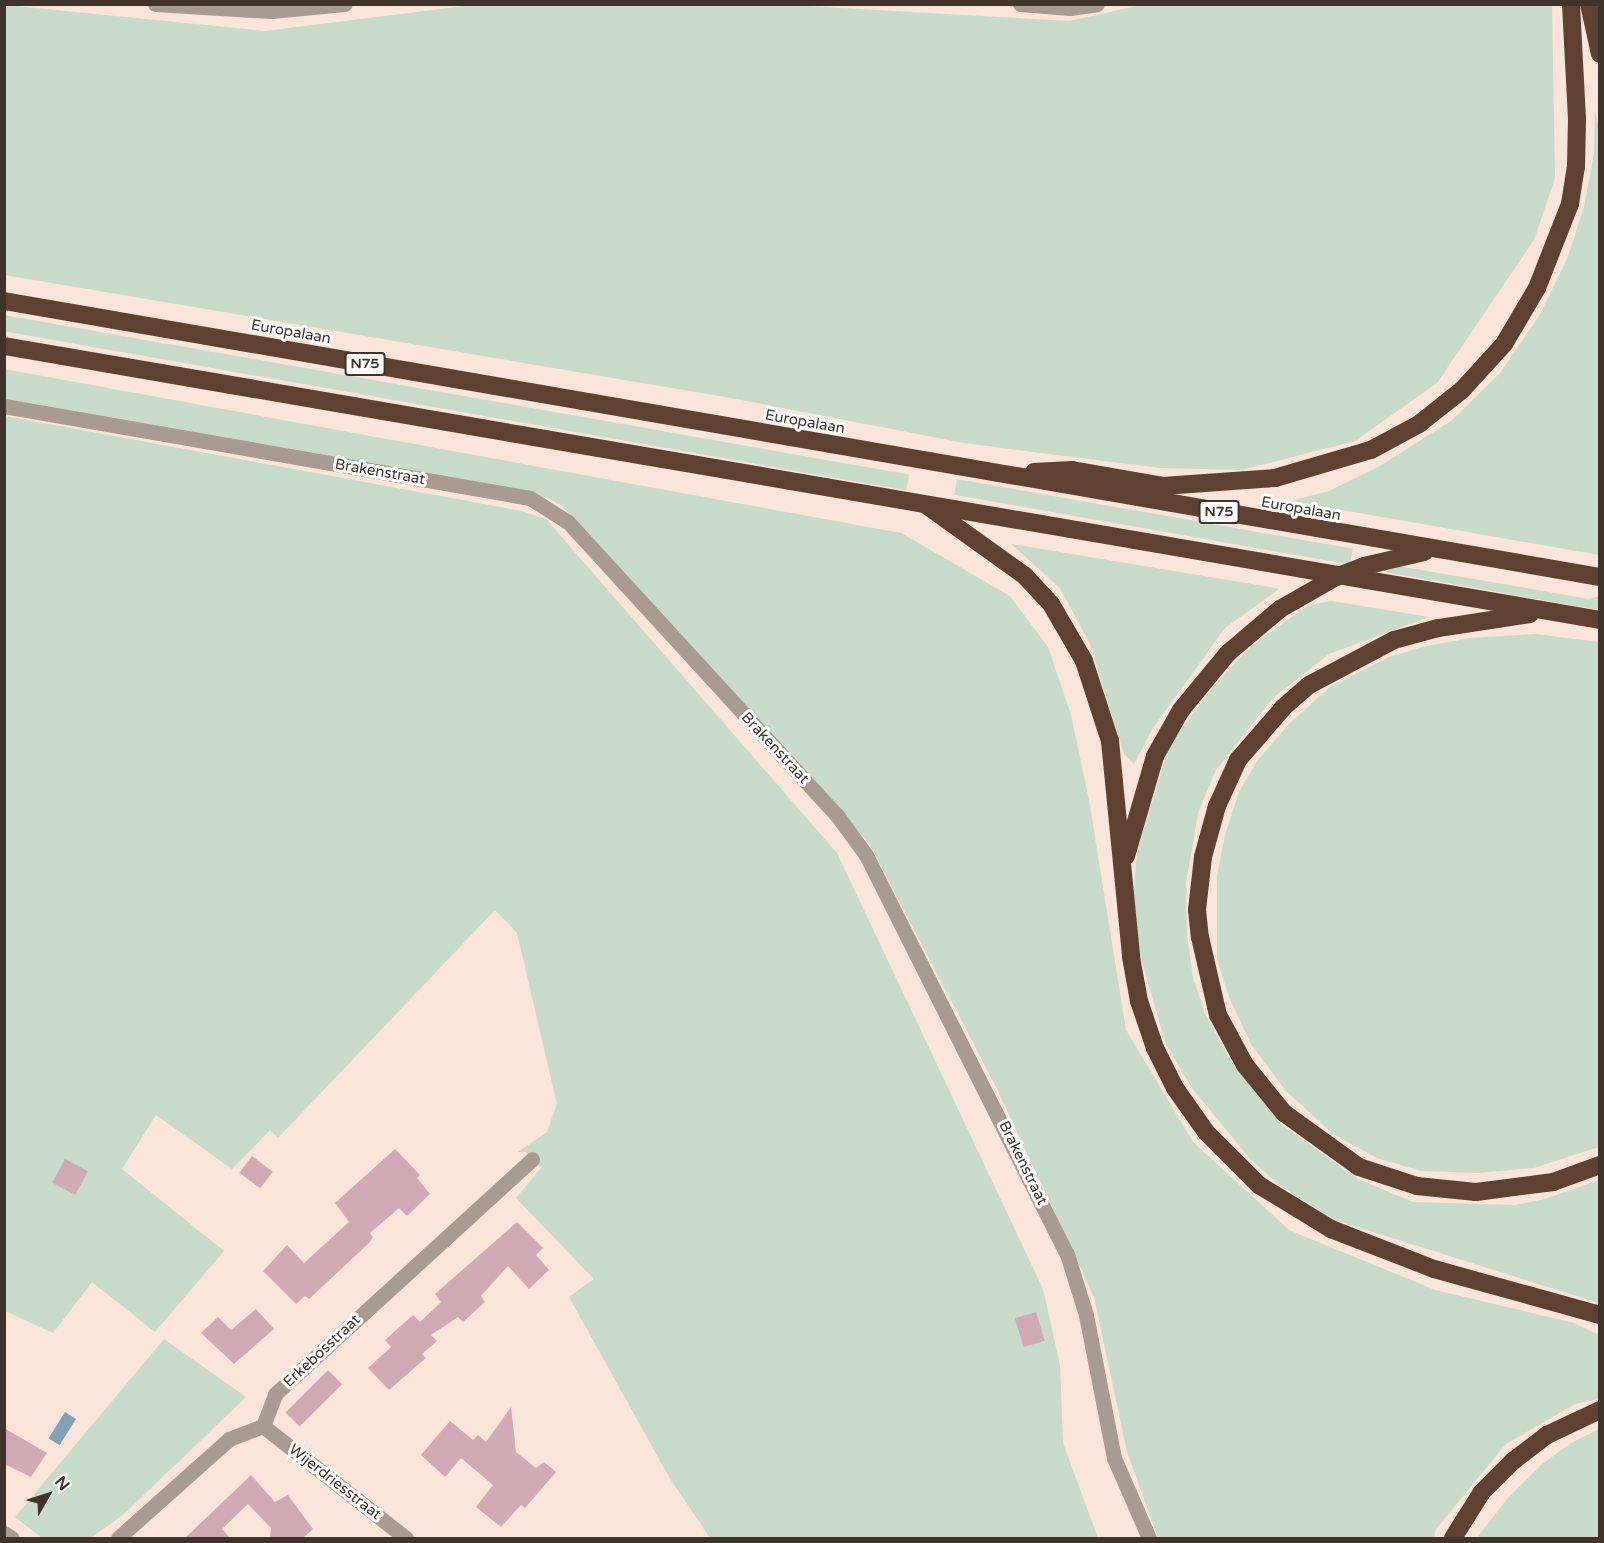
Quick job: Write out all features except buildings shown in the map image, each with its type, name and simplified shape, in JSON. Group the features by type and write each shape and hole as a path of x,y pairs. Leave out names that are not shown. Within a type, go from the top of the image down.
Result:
{"highway":[{"path":"1005,474 1072,470 1163,486 1275,478 1371,450 1419,424 1462,390 1504,344 1537,288 1569,204 1576,167 1577,118 1571,4"},
{"path":"1589,4 1599,54"},
{"name":"Europalaan","path":"4,301 1005,474 1432,551 1599,577"},
{"path":"4,346 1336,577 1599,620"},
{"path":"925,504 1025,576 1070,632 1095,691 1110,741 1133,968 1155,1048 1190,1110 1239,1168 1297,1211 1382,1252 1599,1315"},
{"path":"1123,870 1143,789 1155,756 1181,711 1228,653 1255,629 1336,577 1364,566 1432,551"},
{"path":"1543,612 1438,628 1394,640 1309,685 1283,708 1260,732 1226,782 1203,856 1199,928 1210,991 1231,1041 1284,1113 1332,1151 1384,1178 1476,1192 1553,1182 1599,1165"},
{"path":"1453,1539 1482,1492 1513,1461 1547,1435 1599,1410"}],"street":[{"path":"155,4 271,11 345,4"},
{"path":"1020,4 1070,8 1097,4"},
{"name":"Brakenstraat","path":"4,406 530,498 568,522 828,806 866,855 1067,1254 1086,1315 1114,1458 1149,1539"},
{"name":"Erkebosstraat","path":"263,1426 275,1394 532,1159"},
{"path":"118,1539 229,1439 263,1426"},
{"name":"Wijerdriesstraat","path":"263,1426 406,1539"},
{"path":"4,1533 12,1539"}],"green space":[{"path":"481,4 789,5 1070,21 1145,4 1552,5 1555,178 1534,240 1437,383 1355,441 1242,470 1160,468 964,443 731,398 5,275 5,5 265,31"},
{"path":"1595,111 1600,133 1599,555 1291,501 1329,491 1380,466 1451,421 1500,373 1539,316 1567,259 1584,207 1594,153"},
{"path":"4,315 909,475 906,490 4,331"},
{"path":"4,369 901,533 1010,596 1048,647 1071,715 1089,800 1126,1030 1193,1142 1289,1230 1435,1290 1574,1323 1599,1335 1599,1399 1575,1404 1506,1444 1436,1529 1434,1538 1158,1538 1127,1452 1094,1297 996,1087 869,843 562,506 548,498 5,399"},
{"path":"5,416 522,511 546,519 837,853 1043,1289 1060,1365 1063,1443 1098,1538 710,1538 669,1477 569,1297 594,1279 516,1198 541,1168 525,1152 518,1152 547,1132 557,1104 517,933 495,910 278,1138 270,1130 232,1169 156,1115 122,1169 224,1251 155,1332 92,1282 53,1333 5,1311"},
{"path":"957,479 1353,549 1350,565 954,495"},
{"path":"1011,544 1279,589 1225,628 1153,728 1134,764 1124,754 1090,644 1060,588"},
{"path":"1398,566 1589,599 1599,596 1599,610 1385,572"},
{"path":"1331,601 1429,617 1329,654 1274,697 1216,770 1198,813 1186,883 1187,935 1193,978 1205,1013 1228,1057 1282,1125 1358,1179 1413,1202 1515,1205 1545,1199 1599,1180 1599,1303 1335,1220 1282,1187 1251,1160 1192,1088 1166,1045 1140,955 1133,901 1137,853 1169,746 1213,687 1251,646 1309,605"},
{"path":"1535,634 1599,642 1599,1147 1534,1168 1478,1173 1421,1171 1377,1158 1333,1134 1285,1090 1251,1044 1229,997 1217,959 1217,876 1225,835 1239,792 1257,761 1289,724 1330,687 1389,657 1426,646 1471,638"},
{"path":"164,1339 246,1397 124,1514 91,1538 42,1538 15,1517"},
{"path":"1599,1429 1599,1538 1477,1538 1507,1499 1541,1465 1571,1443"}],"water":[{"path":"65,1412 76,1419 60,1445 49,1438"}]}
